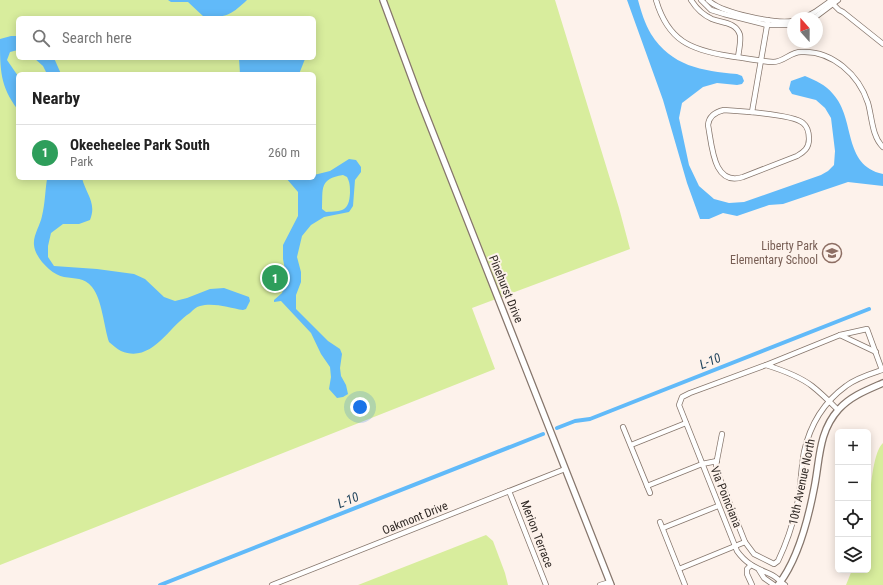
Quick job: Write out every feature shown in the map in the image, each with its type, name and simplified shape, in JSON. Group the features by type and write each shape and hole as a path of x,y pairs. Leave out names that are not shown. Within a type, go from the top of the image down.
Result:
{"street":[{"name":"Pinehurst Drive","path":"383,0 420,100 610,583"},
{"path":"656,0 666,23 681,40 702,51 760,61 776,62 792,53 805,52 825,56 841,65 854,78 862,90 868,104 877,138 883,147"},
{"path":"691,0 696,8 707,16 730,24 737,30 740,39 738,57"},
{"path":"701,0 711,10 767,22 787,24"},
{"path":"708,0 723,10 767,22 787,22"},
{"path":"834,1 839,10 883,44"},
{"path":"815,12 834,1"},
{"path":"821,12 834,1"},
{"path":"752,112 767,22"},
{"path":"721,111 752,112 800,121 808,130 808,145 805,151 797,156 740,178 732,178 722,173 717,167 708,122 713,114 721,111"},
{"path":"722,434 716,465 718,474 745,542 754,554 774,564 778,561 792,524 798,499 804,451 813,424 823,407 846,386 863,377 882,370 867,329 840,335 766,365"},
{"path":"840,335 876,352"},
{"path":"766,365 787,372 812,386 838,410"},
{"name":"Via Poinciana","path":"766,365 690,393 682,398 678,405 718,506 740,556 759,570 773,575 781,584"},
{"name":"10th Avenue North","path":"781,584 793,558 806,523 814,488 819,450 823,435 831,419 838,410 854,396 883,383"},
{"path":"631,445 686,423"},
{"path":"623,426 650,493"},
{"path":"647,486 702,464 717,461"},
{"name":"Oakmont Drive","path":"272,585 565,469"},
{"name":"Merion Terrace","path":"510,491 546,585"},
{"path":"663,528 718,506"},
{"path":"660,522 685,585"},
{"path":"679,569 745,542"},
{"path":"751,565 747,569 747,574 752,585"},
{"name":"Via Poinciana","path":"759,570 764,578 774,585"},
{"path":"600,585 610,583"}],"green space":[{"path":"0,0 555,0 619,208 630,249 472,308 495,369 0,565"},
{"path":"883,443 883,585 846,585 851,573 871,573 871,483 878,452"},
{"path":"486,535 493,541 508,585 358,585"}],"water":[{"path":"168,0 247,0 237,9 223,16 203,16 188,2 171,2"},
{"path":"627,0 638,0 645,22 651,34 659,45 678,60 688,65 712,71 742,76 744,81 742,84 717,83 703,87 682,103 679,118 689,165 699,186 714,199 729,203 744,202 821,175 834,165 835,151 831,118 825,108 816,100 792,94 789,89 791,81 805,76 824,85 833,94 840,104 845,116 855,151 861,161 870,169 883,174 883,186 848,182 783,204 769,205 737,216 723,213 709,219 700,219 687,183 663,100"},
{"path":"16,36 16,50 10,52 7,60 16,73 16,107 4,85 2,77 0,39"},
{"path":"36,60 55,60 60,72 46,72 43,66"},
{"path":"239,60 305,60 300,72 240,72"},
{"path":"349,159 356,160 361,167 361,172 355,180 353,206 349,212 324,217 311,225 302,236 297,257 301,272 301,282 296,295 296,309 328,341 340,349 342,354 340,368 341,376 346,385 348,394 337,398 329,389 331,377 330,367 321,354 311,333 281,301 274,302 274,300 282,293 287,281 283,259 283,245 298,216 298,192 288,180 316,180 316,174 330,171","holes":["343,175 347,177 349,181 350,193 346,207 340,211 326,212 322,209 322,195 326,182 330,179"]},
{"path":"47,180 83,180 92,203 92,214 90,220 79,224 63,224 51,233 48,246 48,257 54,266 97,269 134,274 145,279 164,297 175,301 210,289 224,288 249,297 250,301 246,309 243,310 222,306 199,306 182,319 151,348 132,354 121,351 109,342 98,299 92,287 83,280 59,276 49,269 37,255 34,241 43,211"}],"waterway":[{"name":"L-10","path":"557,428 575,421 590,419 869,309"},
{"name":"L-10","path":"160,585 543,434"}],"place":[{"name":"Liberty Park Elementary School","path":"832,253"},
{"name":"Okeeheelee Park South","path":"275,278"}]}
